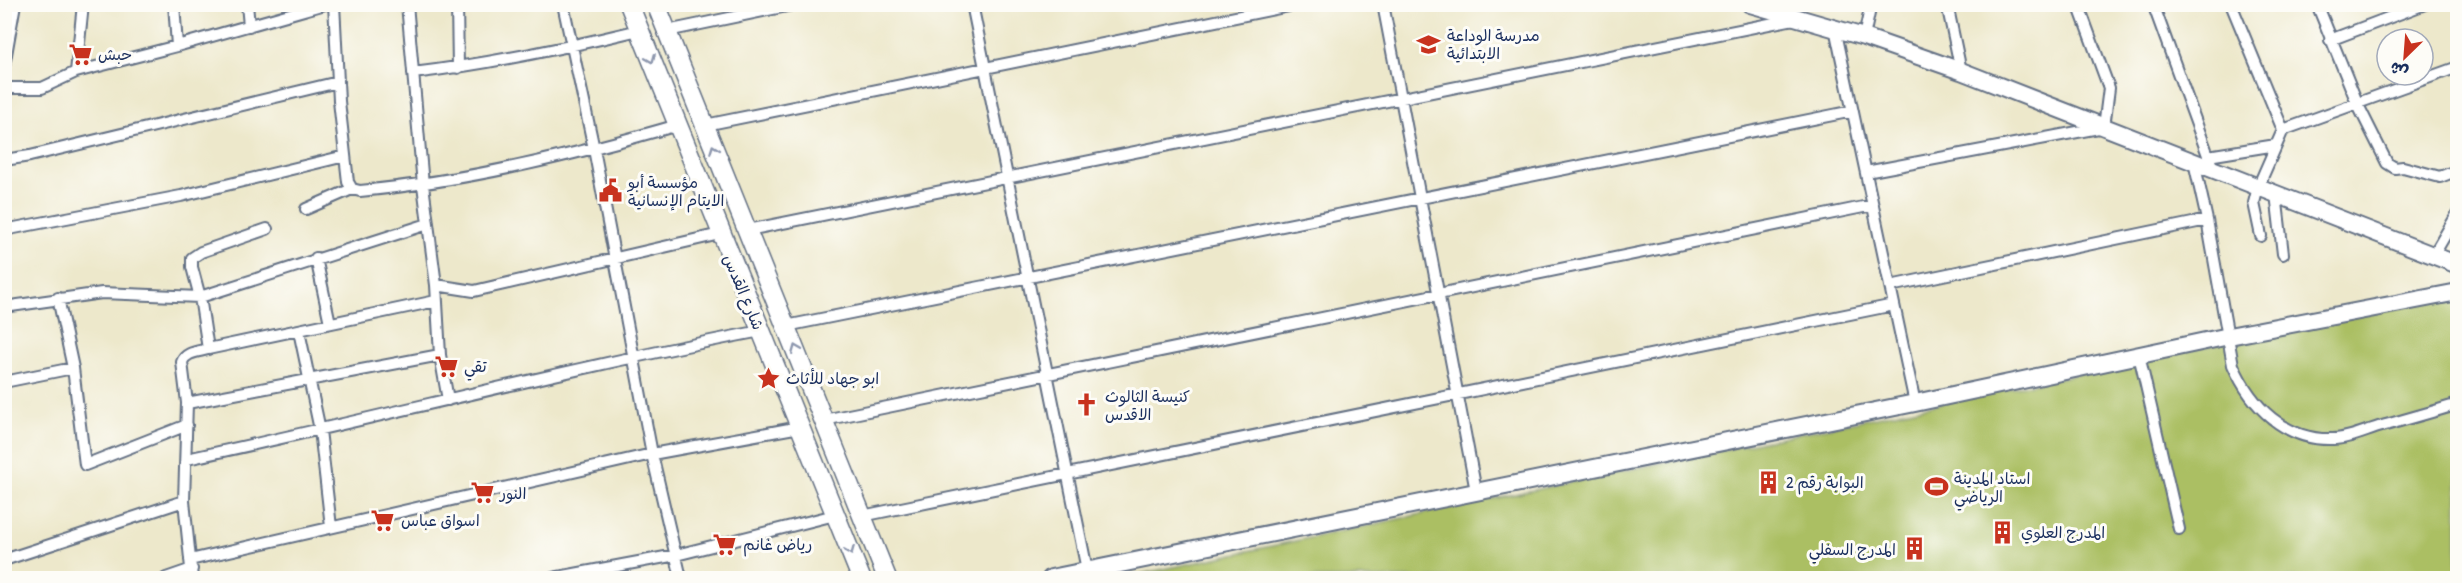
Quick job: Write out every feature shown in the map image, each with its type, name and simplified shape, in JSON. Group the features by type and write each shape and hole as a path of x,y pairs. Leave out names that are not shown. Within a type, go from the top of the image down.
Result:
{"main road":[{"name":"شارع القدس","path":"629,4 861,579"},
{"name":"شارع القدس","path":"656,4 888,579"},
{"path":"701,183 724,173"},
{"path":"811,455 822,463 839,459"},
{"path":"821,479 839,459"}],"street":[{"path":"4,66 15,4"},
{"path":"76,72 83,4"},
{"path":"174,4 177,46"},
{"path":"247,4 249,26"},
{"path":"4,88 42,88 76,72 325,4"},
{"path":"334,4 338,82 348,183 352,189 360,192 423,185 594,149 678,125"},
{"path":"407,4 423,185 436,285 440,355 448,400"},
{"path":"457,4 458,68"},
{"path":"563,4 594,149 652,454 681,579"},
{"path":"667,31 797,4"},
{"path":"972,4 1087,570"},
{"path":"705,125 1299,4"},
{"path":"1383,4 1476,491"},
{"path":"1750,4 1769,7 1864,36 1961,70 2104,126 2205,162 2258,187 2457,265"},
{"path":"1864,36 1871,4"},
{"path":"1947,4 1961,70"},
{"path":"2078,4 2109,88 2104,126"},
{"path":"2153,4 2205,162 2207,220 2233,365 2241,384 2254,403 2294,432 2312,438 2336,439 2457,404"},
{"path":"2231,4 2283,130"},
{"path":"2317,4 2358,105 2387,163 2391,167 2403,167 2440,177 2457,170"},
{"path":"2330,40 2408,8 2425,4"},
{"path":"748,230 1800,18"},
{"path":"1835,28 1915,403"},
{"path":"413,73 458,68 571,47 639,30"},
{"path":"2261,236 2254,203 2258,187 2283,130 2358,105 2457,67"},
{"path":"4,160 30,156 338,82"},
{"path":"786,326 1853,111"},
{"path":"1866,172 2104,126"},
{"path":"2205,162 2276,145"},
{"path":"4,230 181,196 345,156"},
{"path":"306,209 352,189"},
{"path":"2276,194 2283,254"},
{"path":"824,420 1873,205"},
{"path":"2433,256 2457,213"},
{"path":"1890,286 2207,220"},
{"path":"4,307 102,293 200,297 428,224"},
{"path":"208,349 200,297 192,267 195,255 267,229"},
{"path":"436,285 474,291 720,234"},
{"path":"316,258 330,323"},
{"path":"1051,579 1915,403 2229,336 2457,292"},
{"path":"58,298 73,368 85,465 187,425"},
{"path":"192,569 184,501 187,403 182,362 188,354 436,301"},
{"path":"862,516 1894,305"},
{"path":"299,331 320,430 331,527"},
{"path":"187,459 632,356 761,331"},
{"path":"187,403 440,355"},
{"path":"2139,355 2179,529"},
{"path":"4,382 73,368"},
{"path":"166,579 331,527 652,454 800,427"},
{"path":"4,560 184,501"},
{"path":"553,579 676,555 836,515"}],"green space":[{"path":"2457,293 2457,578 1122,578"}],"place":[{"name":"مدرسة الوداعة الابتدائية","path":"1429,44"},
{"name":"حبش","path":"80,54"},
{"name":"مؤسسة أبو الايتام الإنسانية","path":"610,191"},
{"name":"تقي","path":"446,366"},
{"name":"ابو جهاد للأثاث","path":"768,378"},
{"name":"كنيسة الثالوث الاقدس","path":"1087,405"},
{"name":"البوابة رقم 2","path":"1768,482"},
{"name":"استاد المدينة الرياضي","path":"1936,487"},
{"name":"النور","path":"482,493"},
{"name":"اسواق عباس","path":"383,520"},
{"name":"المدرج العلوي","path":"2003,532"},
{"name":"رياض غانم","path":"725,544"},
{"name":"المدرج السفلي","path":"1914,549"}]}
